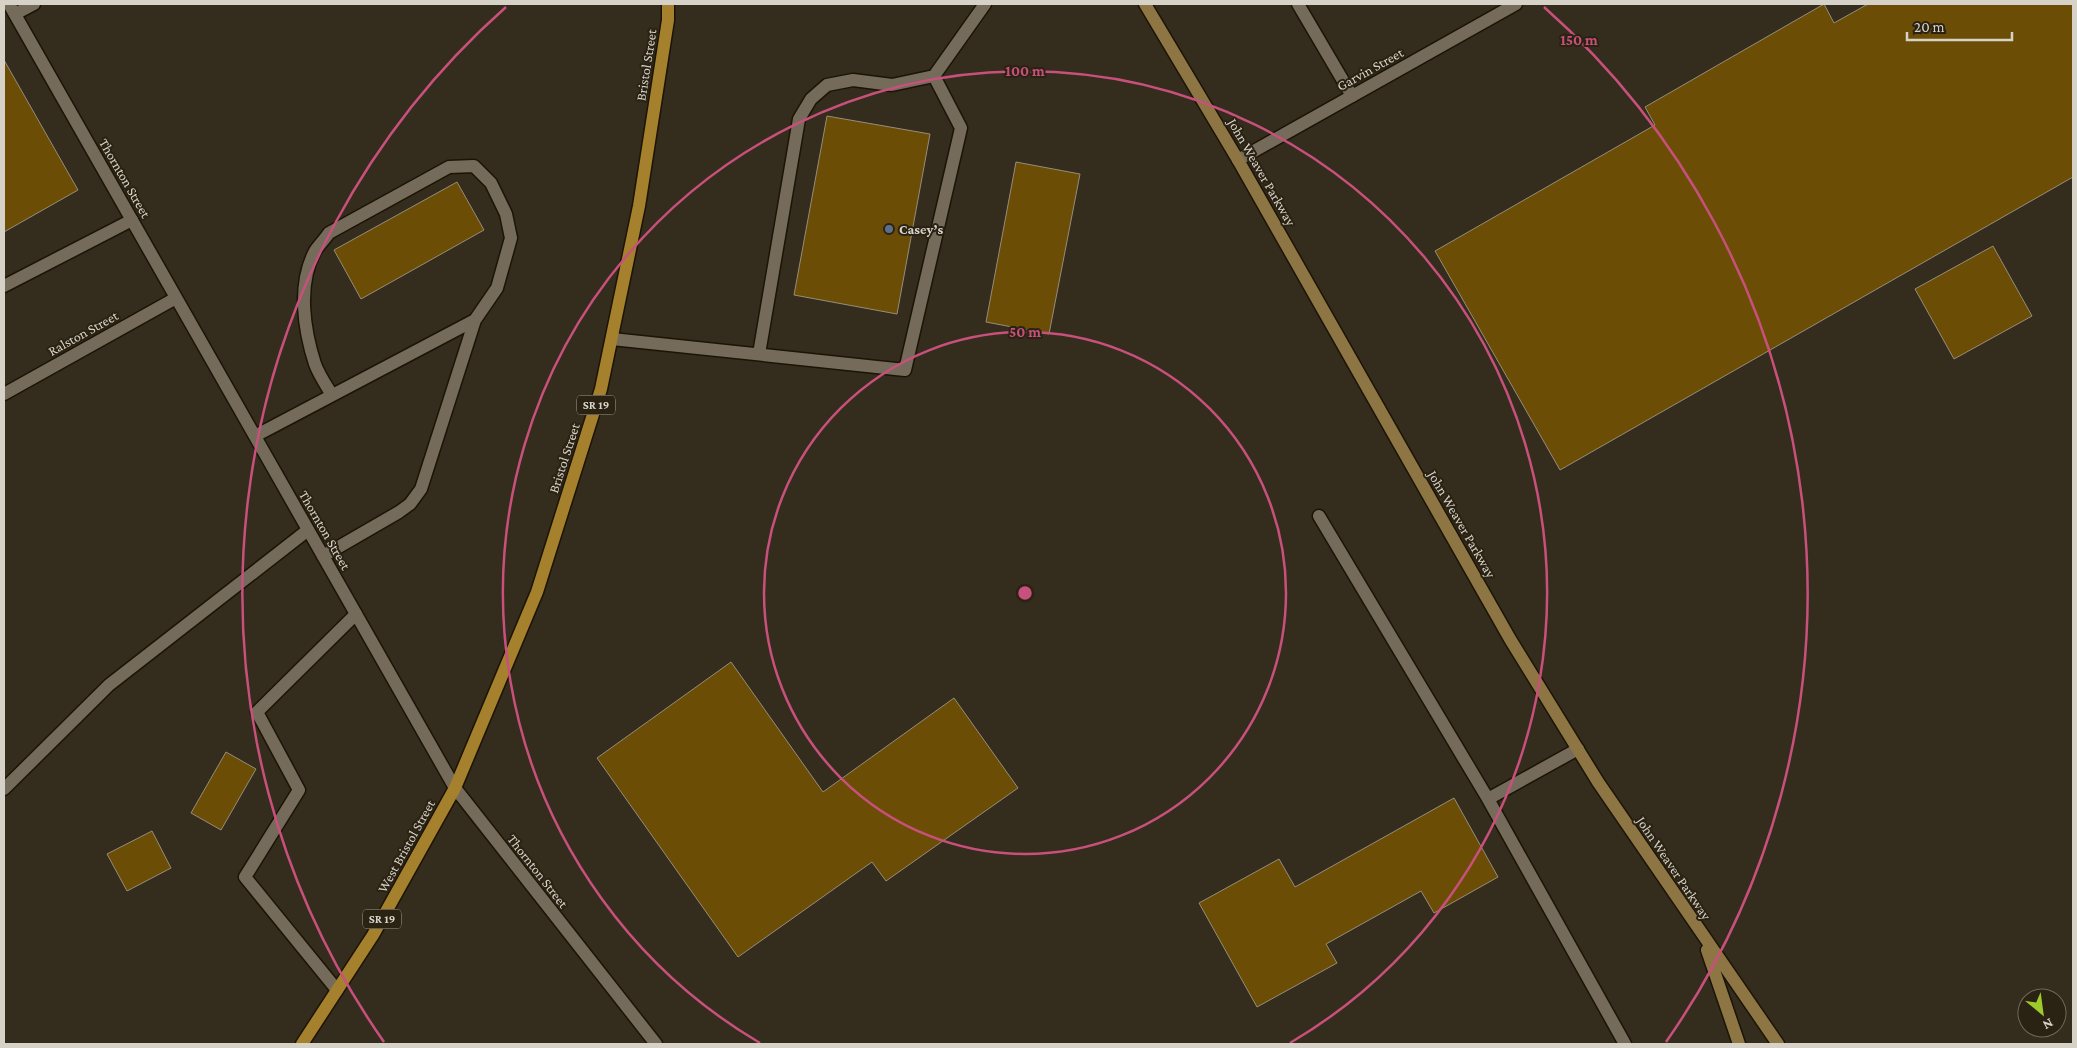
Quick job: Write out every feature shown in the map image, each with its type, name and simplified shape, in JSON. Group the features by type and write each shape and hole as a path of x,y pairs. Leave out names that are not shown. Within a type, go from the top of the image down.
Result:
{"main road":[{"name":"Bristol Street","path":"455,788 536,592 601,389 639,206 668,20 668,4"},
{"name":"John Weaver Parkway","path":"1145,4 1238,160 1510,639 1578,749 1702,936 1778,1044"},
{"name":"West Bristol Street","path":"302,1044 373,935 455,788"},
{"path":"1702,936 1739,1044"}],"street":[{"path":"12,9 34,4"},
{"path":"759,354 799,120 811,99 827,85 853,80 892,85 934,76 985,4"},
{"path":"1298,4 1352,96"},
{"name":"Garvin Street","path":"1238,160 1516,4"},
{"name":"Thornton Street","path":"12,9 455,788 656,1044"},
{"path":"612,339 905,370 961,128 934,76"},
{"path":"323,556 399,512 410,504 422,489 475,320 497,288 511,238 506,214 491,183 474,166 449,167 329,233 315,251 308,271 304,301 308,335 316,366 332,395"},
{"path":"4,286 132,220"},
{"name":"Ralston Street","path":"4,394 176,298"},
{"path":"255,436 475,320"},
{"path":"1319,516 1488,799 1625,1044"},
{"path":"4,788 109,685 308,530"},
{"path":"337,990 245,877 298,790 257,712 356,614"},
{"path":"1488,799 1578,749"}],"building":[{"path":"1824,4 1834,23 1868,4 2073,4 2073,177 1560,470 1435,251 1655,125 1645,107"},
{"path":"4,60 78,190 4,232"},
{"path":"827,116 930,134 897,314 794,295"},
{"path":"1016,162 1080,174 1049,334 986,322"},
{"path":"457,182 484,230 361,299 334,250"},
{"path":"1993,246 2032,316 1954,359 1915,289"},
{"path":"731,662 823,792 954,698 1018,788 886,881 872,862 738,957 597,758"},
{"path":"226,752 256,769 221,830 191,813"},
{"path":"1454,798 1498,877 1434,913 1421,891 1326,944 1337,963 1257,1007 1199,903 1279,859 1295,887"},
{"path":"152,831 171,868 127,891 107,854"}],"place":[{"name":"Casey’s","path":"889,229"}]}
